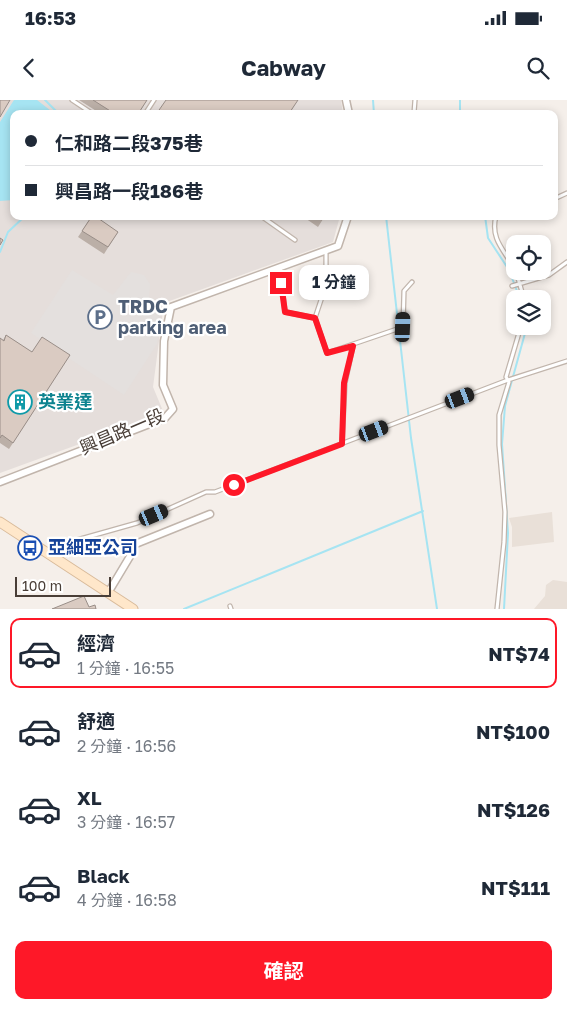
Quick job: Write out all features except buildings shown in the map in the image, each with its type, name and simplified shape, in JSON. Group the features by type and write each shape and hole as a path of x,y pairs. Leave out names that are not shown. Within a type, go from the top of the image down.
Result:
{"main road":[{"path":"0,522 133,609"}],"street":[{"name":"興昌路一段","path":"0,482 165,418 173,409 163,384 164,341 171,307 326,252 338,246 347,220"},
{"path":"108,592 132,553 133,545 210,514"}],"lane":[{"path":"72,100 88,110"},
{"path":"267,220 295,240"},
{"path":"495,220 493,227 496,241 506,256"},
{"path":"326,252 326,285 315,318 327,353 353,346 403,327 404,291 412,282"},
{"path":"512,286 548,275 567,262"},
{"path":"280,268 285,312 315,318"},
{"path":"518,280 521,290"},
{"path":"498,609 505,512 499,445 499,415 509,382 506,376 518,335"},
{"path":"342,444 344,383 353,346"},
{"path":"50,554 66,543 137,523 206,492 215,492 509,379 567,361"}],"shaded area":[{"path":"0,100 341,100 342,110 10,110 10,220 339,220 333,242 164,303 153,387 163,411 151,418 0,473"},
{"name":"TRDC parking area","path":"72,270 113,295 131,272 144,275 150,284 149,297 161,302 157,344 124,395 31,333"},
{"path":"552,512 554,542 512,547 512,527 509,518"},
{"path":"553,580 567,582 567,609 534,609 545,596 546,585"}],"water":[{"path":"14,100 37,100 50,110 10,110 10,200 0,201 0,122"}],"waterway":[{"path":"45,100 55,110"},
{"path":"373,100 374,110"},
{"path":"460,100 460,110"},
{"path":"0,252 8,232 21,220"},
{"path":"386,220 411,438 437,609"},
{"path":"486,220 488,238 509,270 517,290"},
{"path":"504,609 508,533 502,444 505,406 525,335"},
{"path":"184,609 423,511"}],"place":[{"name":"TRDC parking area","path":"100,317"},
{"name":"英業達","path":"20,402"},
{"name":"亞細亞公司","path":"30,548"}],"route":[{"path":"234,485 342,444 344,383 353,346 327,353 315,318 285,312 281,283"}]}
